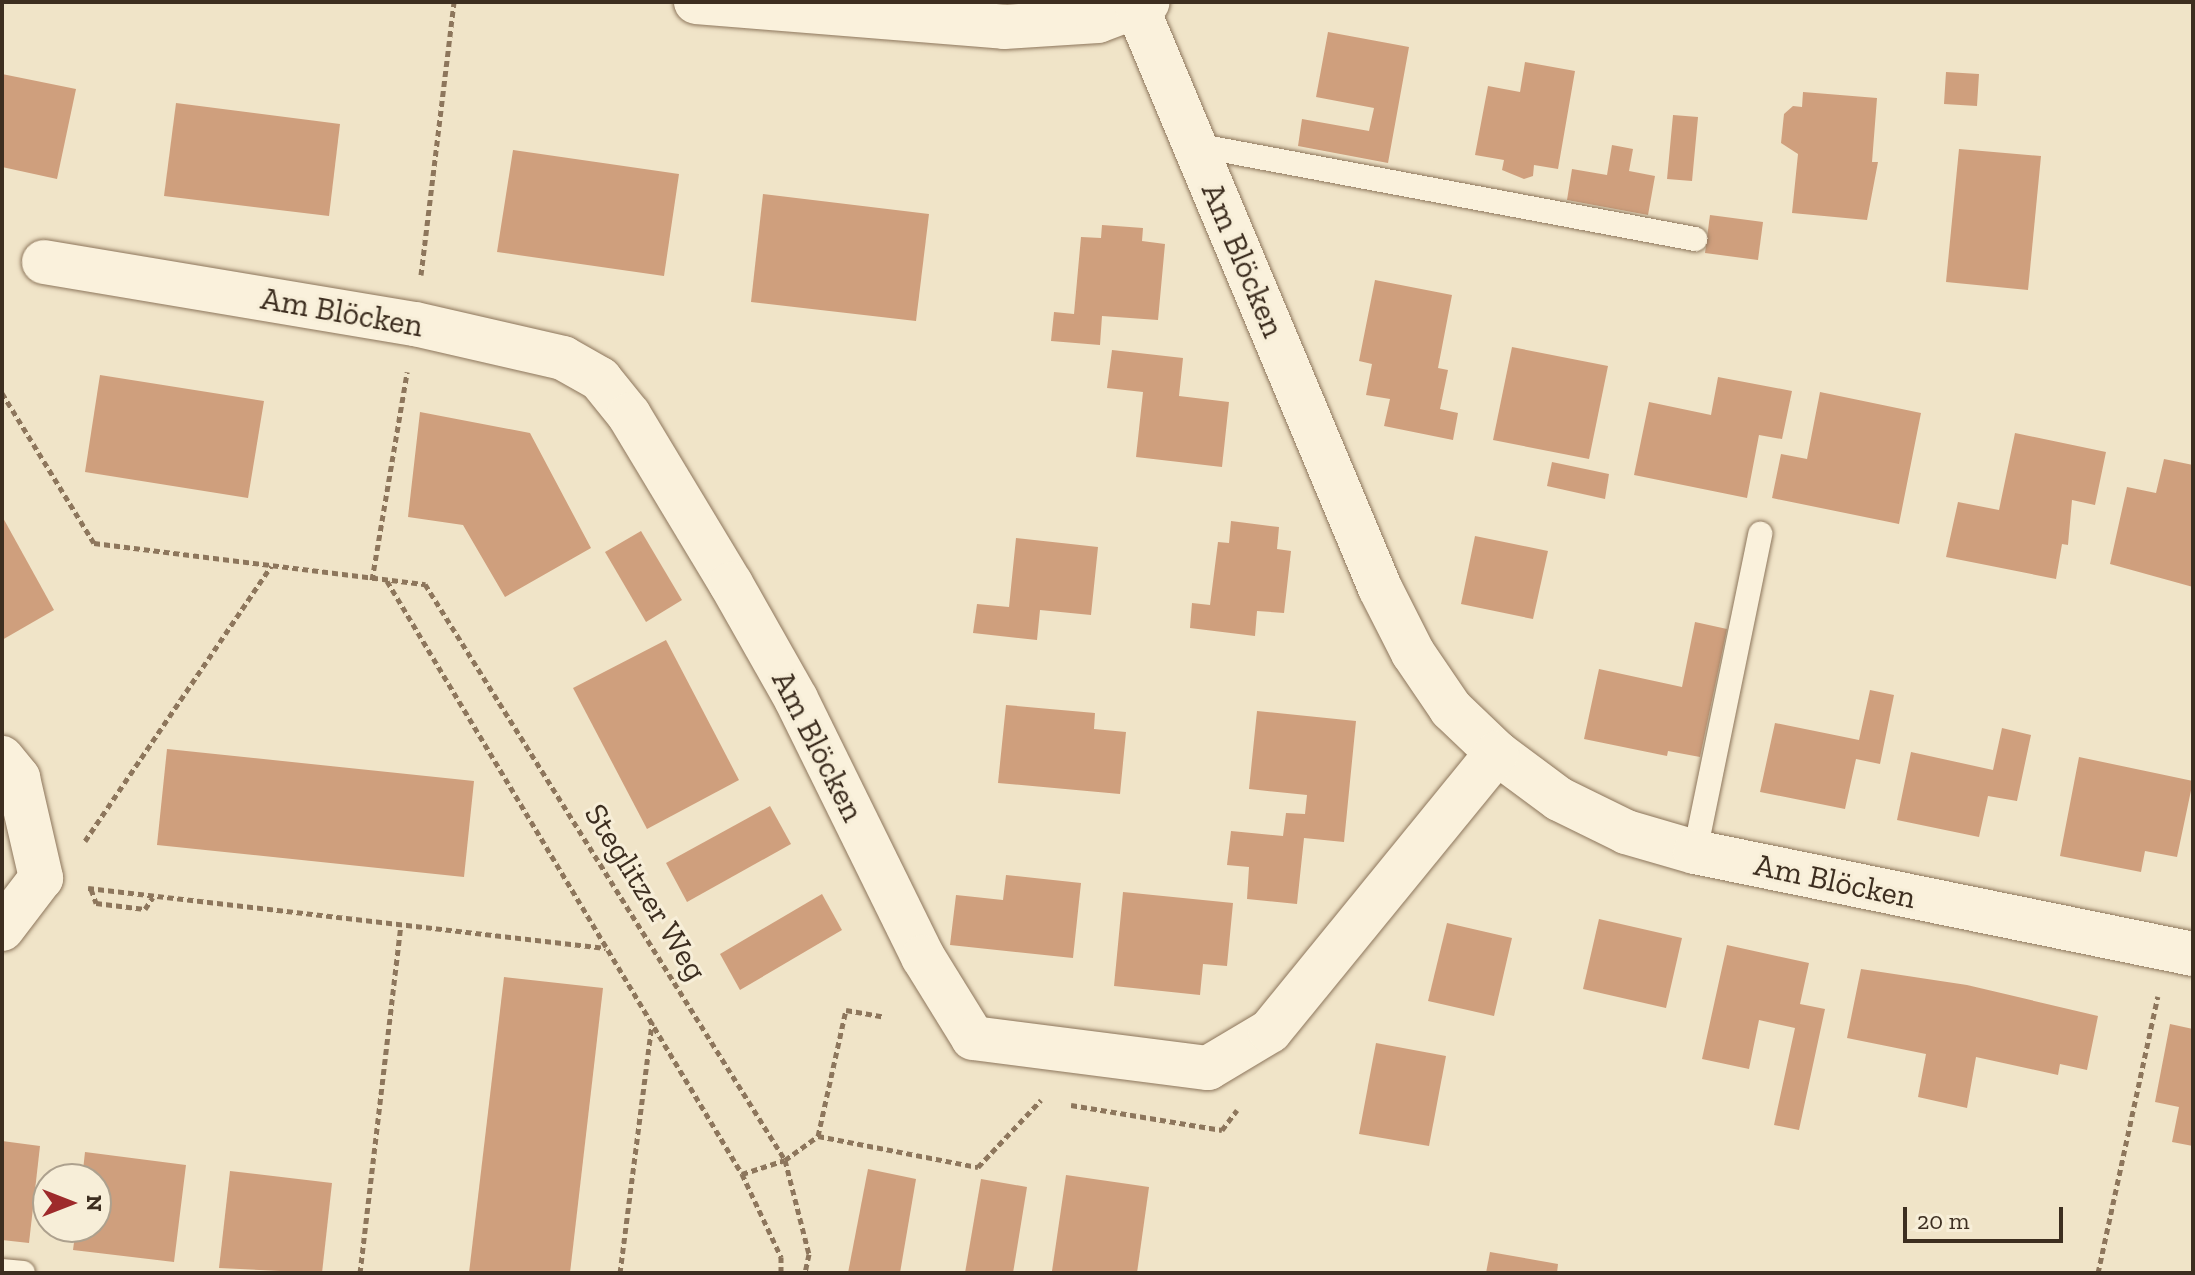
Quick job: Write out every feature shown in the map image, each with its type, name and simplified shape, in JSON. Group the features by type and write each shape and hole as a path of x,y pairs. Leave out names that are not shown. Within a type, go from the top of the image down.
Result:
{"street":[{"path":"696,2 1004,27 1098,21 1143,6"},
{"name":"Am Blöcken","path":"1143,6 1195,145 1380,588 1413,653 1451,709 1497,753 1559,799 1626,832 1695,852 2181,951"},
{"name":"Am Blöcken","path":"44,262 415,324 563,358 600,379 629,415 796,699 923,957 973,1038 1208,1068 1270,1031 1497,753"},
{"path":"2,758 18,778 41,878 2,929"}],"lane":[{"path":"1195,145 1695,239"},
{"path":"1695,852 1760,534"},
{"path":"2,1271 23,1273"}],"path":[{"path":"372,580 415,324 454,2"},
{"name":"Steglitzer Weg","path":"2,393 94,543 372,580 425,584 785,1160 809,1254 805,1273"},
{"path":"41,878 59,880 271,566"},
{"name":"Steglitzer Weg","path":"387,580 742,1174 781,1257 781,1273"},
{"path":"154,896 145,909 96,903 91,889 154,896 401,926 607,948"},
{"path":"360,1273 401,926"},
{"path":"2098,1273 2181,951"},
{"path":"742,1174 785,1160 818,1136 846,1010 884,1017"},
{"path":"620,1273 652,1021"},
{"path":"818,1136 951,1160"}],"building":[{"path":"1328,32 1409,47 1388,163 1298,146 1302,119 1369,131 1374,108 1316,97"},
{"path":"1525,62 1575,71 1558,169 1534,165 1533,176 1524,179 1502,170 1504,160 1475,155 1488,86 1520,92"},
{"path":"1946,72 1979,74 1977,106 1944,104"},
{"path":"2,74 76,89 57,179 2,167"},
{"path":"1803,92 1877,98 1872,162 1878,162 1867,220 1792,213 1798,154 1781,143 1784,114 1793,106 1802,107"},
{"path":"176,103 340,124 329,216 164,196"},
{"path":"1673,115 1698,117 1692,181 1667,179"},
{"path":"1612,145 1633,149 1629,171 1655,176 1648,215 1567,200 1572,169 1607,175"},
{"path":"1959,149 2041,156 2028,290 1946,282"},
{"path":"513,150 679,174 664,276 497,252"},
{"path":"763,194 929,214 916,321 751,302"},
{"path":"1710,215 1763,222 1758,260 1705,253"},
{"path":"1102,225 1143,228 1142,241 1165,244 1158,320 1102,316 1100,345 1051,341 1054,312 1074,314 1081,237 1101,238"},
{"path":"1375,280 1452,295 1438,368 1448,370 1440,409 1458,413 1453,440 1384,426 1390,399 1366,395 1372,364 1359,361"},
{"path":"1512,347 1608,366 1589,459 1493,440"},
{"path":"1112,350 1183,358 1179,396 1229,402 1222,467 1136,457 1143,392 1107,388"},
{"path":"100,375 264,401 248,498 85,472"},
{"path":"1718,377 1792,391 1782,439 1759,435 1747,498 1634,475 1649,402 1711,415"},
{"path":"1820,392 1921,413 1899,524 1772,498 1781,454 1807,459"},
{"path":"420,412 530,433 591,548 505,597 463,525 408,517"},
{"path":"2015,433 2106,452 2095,505 2072,500 2068,545 2062,544 2056,579 1946,557 1958,502 1999,510"},
{"path":"2164,459 2193,465 2193,587 2110,564 2127,487 2156,493"},
{"path":"1552,462 1609,474 1605,499 1547,486"},
{"path":"2,516 54,610 2,640"},
{"path":"1231,521 1279,527 1277,549 1291,551 1284,613 1257,611 1255,636 1190,628 1192,603 1210,605 1218,542 1229,543"},
{"path":"641,531 682,600 646,622 605,552"},
{"path":"1475,536 1548,551 1533,619 1461,604"},
{"path":"1016,538 1098,547 1091,615 1040,610 1037,640 973,633 977,604 1009,607"},
{"path":"1695,622 1727,629 1700,757 1668,751 1667,756 1584,739 1599,669 1682,687"},
{"path":"666,640 739,780 647,829 573,688"},
{"path":"1870,690 1894,695 1880,764 1856,759 1845,809 1760,792 1775,723 1859,740"},
{"path":"1006,705 1095,713 1094,729 1126,732 1120,794 998,783"},
{"path":"1257,711 1356,721 1344,842 1304,838 1297,904 1247,899 1249,867 1227,865 1231,831 1283,836 1286,813 1305,814 1307,795 1249,789"},
{"path":"2002,728 2031,735 2017,801 1988,796 1979,837 1897,820 1911,752 1993,770"},
{"path":"167,749 474,781 464,877 157,845"},
{"path":"2079,757 2193,781 2177,857 2145,851 2141,872 2060,856"},
{"path":"770,806 791,844 687,902 666,863"},
{"path":"1006,875 1081,883 1073,958 950,945 956,895 1003,900"},
{"path":"1123,892 1233,903 1227,966 1203,964 1200,995 1114,986"},
{"path":"822,894 842,930 740,990 720,954"},
{"path":"1599,919 1682,938 1666,1008 1583,989"},
{"path":"1447,923 1512,938 1494,1016 1428,1001"},
{"path":"1727,945 1809,963 1800,1004 1825,1009 1799,1130 1774,1125 1795,1028 1759,1020 1749,1069 1702,1059"},
{"path":"1861,969 1967,985 2098,1016 2087,1070 2060,1064 2058,1075 1976,1057 1967,1108 1918,1097 1926,1054 1847,1038"},
{"path":"504,977 603,988 570,1273 469,1273"},
{"path":"2170,1024 2193,1029 2193,1146 2172,1142 2179,1107 2155,1102"},
{"path":"1376,1043 1446,1056 1429,1146 1359,1134"},
{"path":"2,1141 40,1146 38,1163 32,1163 29,1243 2,1240"},
{"path":"85,1152 186,1165 174,1262 73,1250 74,1243 112,1243 112,1163 84,1163"},
{"path":"868,1169 916,1179 900,1273 848,1273"},
{"path":"230,1171 332,1183 322,1273 219,1268"},
{"path":"1066,1175 1149,1187 1137,1273 1052,1271"},
{"path":"981,1179 1027,1187 1013,1273 965,1273"},
{"path":"1490,1252 1558,1264 1557,1273 1486,1273"}]}
